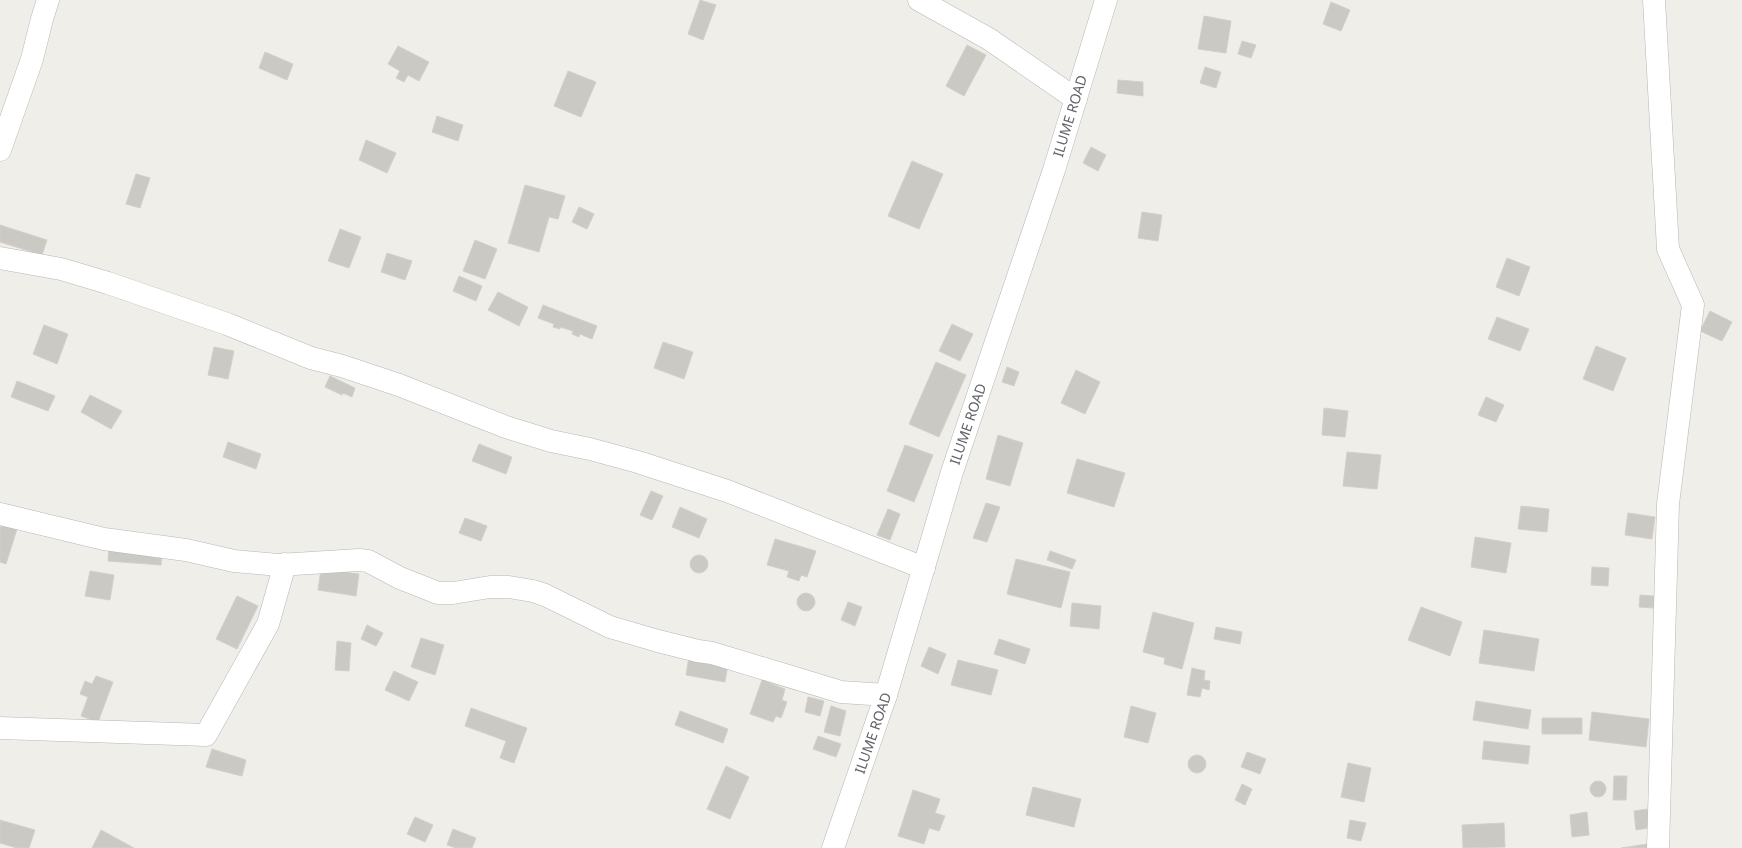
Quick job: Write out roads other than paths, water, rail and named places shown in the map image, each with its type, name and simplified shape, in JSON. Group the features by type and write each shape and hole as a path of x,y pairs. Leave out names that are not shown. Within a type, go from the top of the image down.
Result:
{"street":[{"path":"0,150 32,60 48,0"},
{"path":"919,0 989,39 1076,99"},
{"name":"ILUME ROAD","path":"833,848 886,695 952,472 1054,170 1106,0"},
{"path":"1654,0 1668,249 1693,305 1668,504 1658,848"},
{"path":"0,258 61,269 108,283 227,324 311,358 342,366 399,385 506,427 551,441 590,449 638,462 727,491 924,568"},
{"path":"0,514 104,539 186,550 234,561 285,564 358,560 368,561 400,578 438,593 453,593 490,588 509,588 533,591 545,595 596,621 636,636 712,653 841,692 886,695"},
{"path":"0,728 206,735 268,624 285,564"}]}
